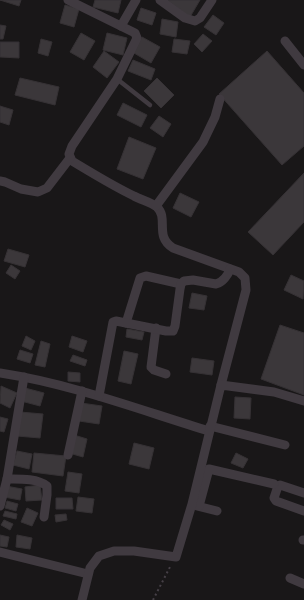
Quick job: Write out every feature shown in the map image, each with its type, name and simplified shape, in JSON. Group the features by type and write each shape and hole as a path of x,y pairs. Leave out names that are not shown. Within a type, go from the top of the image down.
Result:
{"street":[{"path":"0,181 21,189 38,192 47,188 70,158 70,150 72,146 117,79 137,38 135,33 68,0"},
{"path":"121,26 136,0"},
{"path":"160,0 185,18 195,21 200,18 212,0"},
{"path":"285,41 304,65"},
{"path":"156,206 203,142 215,117 220,99"},
{"path":"70,158 72,161 134,196 156,206 161,212 164,240 167,244 242,274 245,278 246,290 210,429 196,505"},
{"path":"99,396 112,324 115,321 170,332 174,329 181,284 184,281 189,280 216,284 220,283 230,269"},
{"path":"126,323 140,278 146,276 181,284"},
{"path":"156,328 151,367 154,370 166,374"},
{"path":"0,373 24,377 99,396 210,429 285,445"},
{"path":"0,506 7,479 24,377"},
{"path":"222,384 274,392 304,401"},
{"path":"68,455 82,392"},
{"path":"82,600 90,568 99,556 114,551 134,551 176,557 209,469 274,484"},
{"path":"7,479 27,480 42,483 47,486 48,491 44,517"},
{"path":"304,493 280,485 278,486 274,499 304,511"},
{"path":"196,505 217,511"},
{"path":"0,552 88,574"},
{"path":"290,578 304,584"}],"lane":[{"path":"117,79 150,105"}],"path":[{"path":"152,600 176,557"}],"building":[{"path":"0,0 21,0 19,6"},
{"path":"95,0 121,0 118,13 93,7"},
{"path":"167,0 200,0 190,17"},
{"path":"65,5 79,9 74,27 60,23"},
{"path":"141,8 156,13 152,25 137,20"},
{"path":"213,15 224,23 216,35 204,27"},
{"path":"162,19 178,22 176,37 160,34"},
{"path":"0,25 6,26 3,39 0,39"},
{"path":"81,33 95,41 84,60 70,52"},
{"path":"107,33 127,38 123,55 103,50"},
{"path":"203,34 212,41 202,52 194,44"},
{"path":"142,37 160,47 151,63 134,53"},
{"path":"41,39 52,42 48,56 38,53"},
{"path":"174,39 190,41 187,54 172,52"},
{"path":"0,42 19,42 19,58 0,57"},
{"path":"104,51 119,62 107,78 93,67"},
{"path":"267,51 304,93 304,146 282,165 219,94"},
{"path":"133,60 155,69 151,80 128,71"},
{"path":"20,78 59,87 55,105 15,95"},
{"path":"157,78 174,95 161,108 144,91"},
{"path":"123,103 147,115 141,127 117,115"},
{"path":"0,106 13,110 9,125 0,122"},
{"path":"159,116 171,124 163,137 150,128"},
{"path":"129,137 156,148 143,179 117,169"},
{"path":"304,173 304,222 273,255 248,232"},
{"path":"180,193 199,202 191,217 173,208"},
{"path":"8,249 29,255 25,267 4,261"},
{"path":"11,265 20,271 15,279 6,273"},
{"path":"291,275 304,281 303,299 284,290"},
{"path":"192,293 207,296 204,310 189,308"},
{"path":"280,325 304,333 304,395 261,379"},
{"path":"127,329 144,332 142,340 126,337"},
{"path":"26,336 35,341 31,350 22,346"},
{"path":"72,336 87,341 83,352 69,347"},
{"path":"41,341 50,344 45,367 35,365"},
{"path":"20,350 33,354 30,363 17,359"},
{"path":"124,351 138,354 131,384 118,381"},
{"path":"73,355 87,360 85,366 70,361"},
{"path":"192,358 214,361 212,375 190,372"},
{"path":"68,372 80,373 80,382 68,381"},
{"path":"1,386 17,393 10,408 0,403"},
{"path":"25,388 44,393 40,406 21,401"},
{"path":"235,397 251,398 250,419 234,418"},
{"path":"81,403 102,406 99,424 79,421"},
{"path":"20,412 43,414 40,438 17,436"},
{"path":"0,417 8,419 4,432 0,431"},
{"path":"74,435 87,439 83,457 69,453"},
{"path":"134,443 154,448 149,469 129,464"},
{"path":"17,451 32,454 29,469 13,465"},
{"path":"34,453 66,456 63,476 32,472"},
{"path":"236,453 248,459 243,468 231,463"},
{"path":"68,472 82,474 79,493 65,491"},
{"path":"40,485 42,500 26,501 25,487"},
{"path":"6,486 22,489 20,500 4,497"},
{"path":"78,497 94,499 92,513 76,511"},
{"path":"56,498 72,498 73,509 56,509"},
{"path":"7,501 18,504 16,511 5,508"},
{"path":"27,508 38,513 32,526 21,522"},
{"path":"5,511 17,514 16,519 3,516"},
{"path":"66,514 67,520 56,522 55,515"},
{"path":"4,520 13,524 10,530 1,525"},
{"path":"0,535 9,537 7,547 0,546"},
{"path":"17,535 32,538 30,549 16,547"}]}
